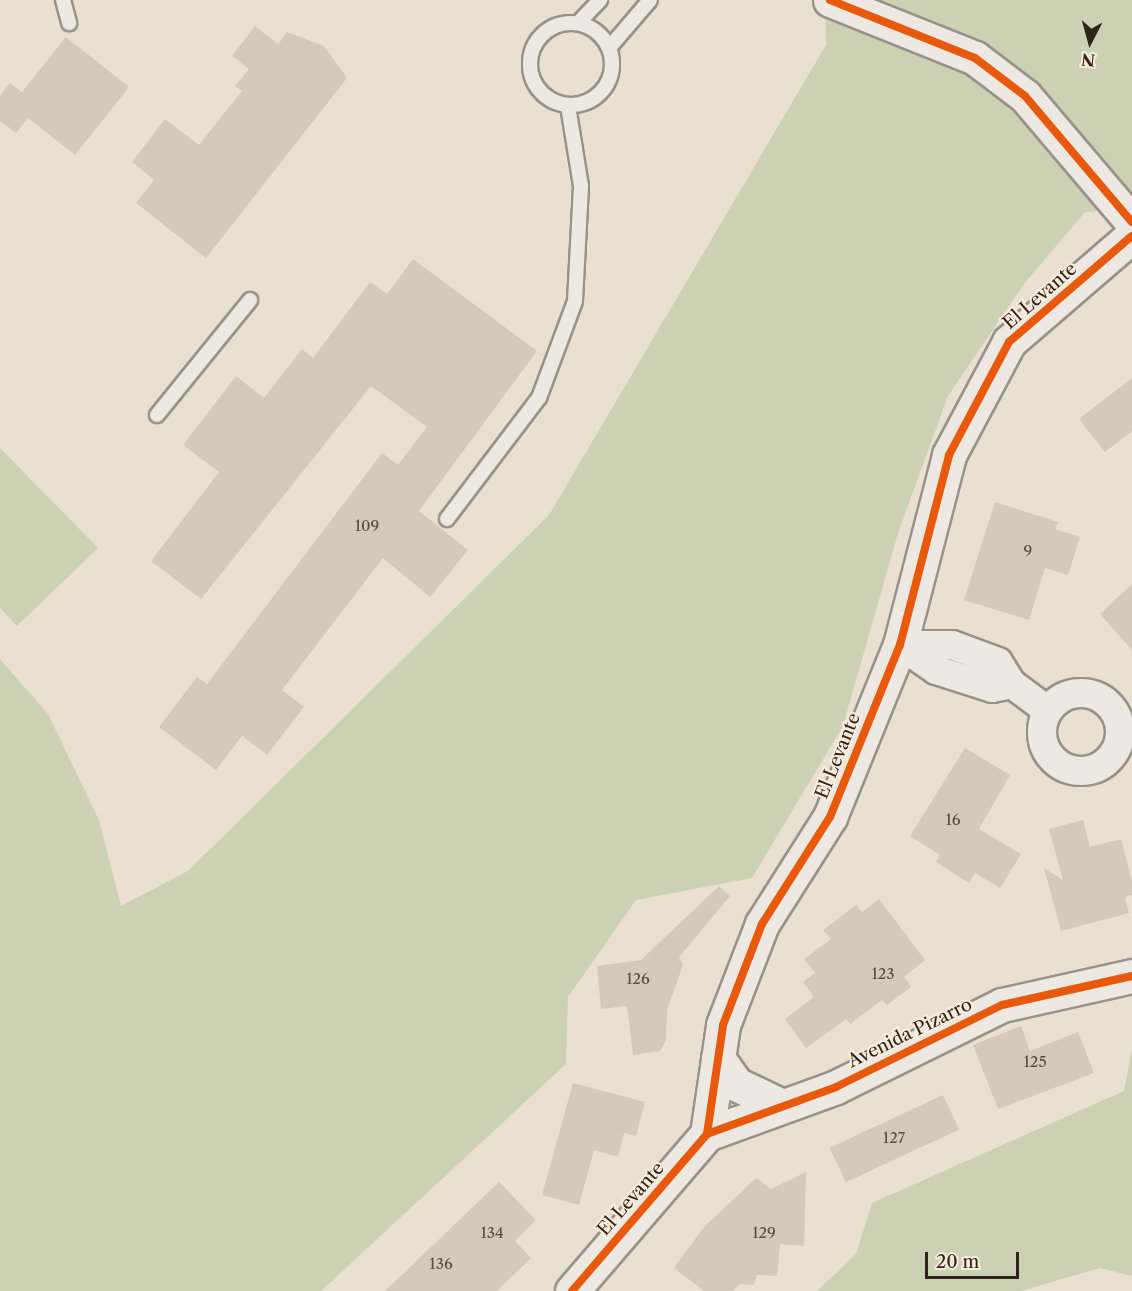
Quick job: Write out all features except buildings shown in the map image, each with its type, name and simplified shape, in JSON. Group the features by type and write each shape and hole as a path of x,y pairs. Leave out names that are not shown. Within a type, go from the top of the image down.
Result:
{"street":[{"path":"830,0 975,58 1033,105 1132,222"},
{"name":"El Levante","path":"572,1291 707,1134 723,1025 762,924 830,817 900,645 949,455 1009,342 1132,236"},
{"path":"900,645 952,645 998,662 1012,684 1047,710"},
{"name":"Avenida Pizarro","path":"707,1134 778,1104 836,1087 1002,1005 1132,976"},
{"path":"717,1058 736,1083 778,1104"}],"lane":[{"path":"63,0 69,23"},
{"path":"578,23 602,37 609,48 611,76 605,89 595,99 568,106 535,86 529,61 539,37 550,27 578,23 600,0"},
{"path":"609,48 650,0"},
{"path":"447,519 538,398 572,311 581,244 581,186 568,106"},
{"path":"157,415 250,300"}],"green space":[{"path":"825,0 1132,0 1132,208 1085,212 1024,284 948,396 898,533 843,726 752,878 636,900 568,997 566,1064 321,1291 0,1291 0,659 48,714 99,820 121,906 188,871 549,515 826,45"},
{"path":"0,448 98,548 17,626 0,608"},
{"path":"1132,1049 1132,1276 1100,1268 1021,1291 817,1291 856,1254 872,1203 1124,1091"}],"cycle path":[{"path":"830,0 975,58 1025,96 1132,222"},
{"path":"572,1291 707,1134 723,1025 762,924 830,817 900,645 949,455 1009,342 1132,236"},
{"path":"707,1134 836,1087 1002,1005 1132,976"}]}
